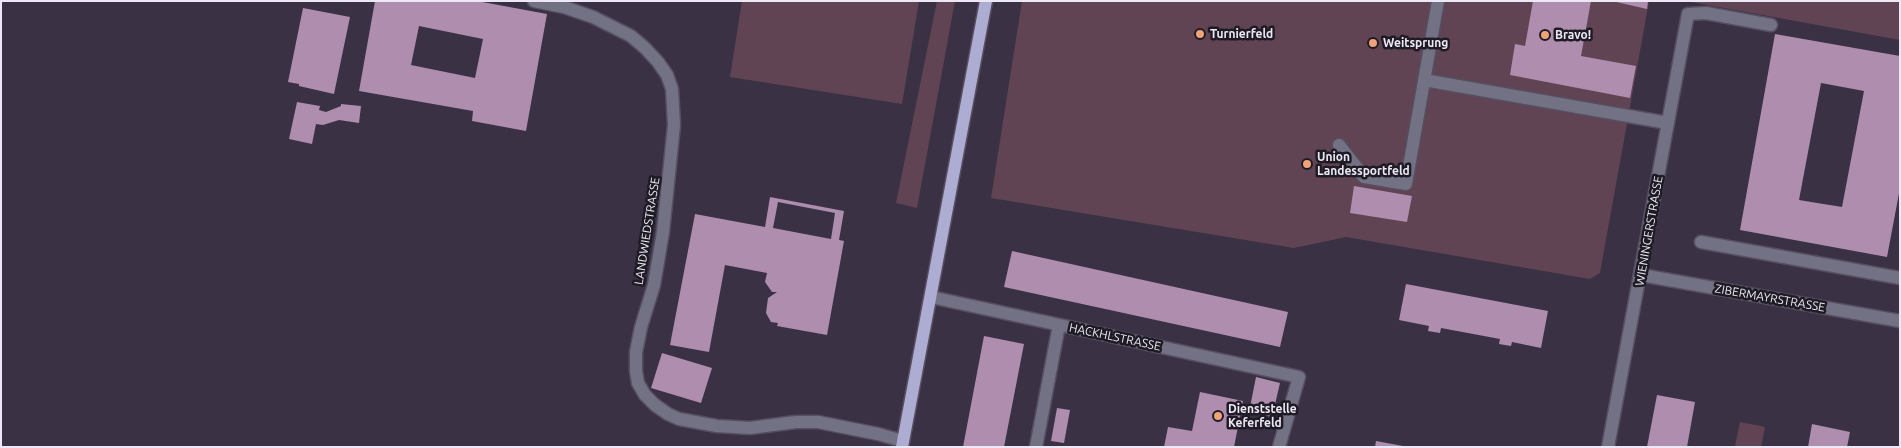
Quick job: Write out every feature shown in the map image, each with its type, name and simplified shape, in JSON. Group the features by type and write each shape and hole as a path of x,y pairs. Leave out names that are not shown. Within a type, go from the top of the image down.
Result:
{"main road":[{"name":"LANDWIEDSTRASSE","path":"903,444 986,1"}],"street":[{"name":"LANDWIEDSTRASSE","path":"534,1 564,7 593,17 631,36 658,62 667,75 672,89 674,125 661,249 654,285 641,327 636,352 638,383 645,395 655,405 674,416 732,429 796,422 818,422 878,434 903,444"},
{"path":"1338,145 1364,177 1406,184 1438,1"},
{"name":"WIENINGERSTRASSE","path":"1608,447 1688,14 1706,13 1771,25"},
{"path":"1424,80 1668,124"},
{"path":"1701,242 1900,278"},
{"name":"ZIBERMAYRSTRASSE","path":"1641,275 1900,320"},
{"name":"HACKHLSTRASSE","path":"931,297 1298,377 1279,447"},
{"path":"1036,447 1059,325"}],"shaded area":[{"path":"742,1 919,1 902,104 730,77"},
{"path":"937,1 955,1 917,208 896,203"},
{"name":"Union Landessportfeld","path":"1022,1 1649,1 1600,273 1590,279 1346,237 1294,248 991,198"},
{"path":"1900,1 1900,40 1691,2"},
{"path":"1740,422 1765,427 1761,447 1735,446"}],"building":[{"path":"375,1 477,1 547,14 526,131 472,121 473,111 359,91","holes":["419,26 483,39 475,78 411,65"]},
{"path":"1533,1 1591,1 1581,56 1636,66 1630,98 1510,75 1515,44 1525,46"},
{"path":"1612,1 1648,1 1647,9"},
{"path":"303,8 350,17 334,94 288,82"},
{"path":"1775,34 1900,56 1900,188 1887,257 1740,230","holes":["1821,83 1864,91 1842,207 1799,200"]},
{"path":"297,102 320,106 319,110 326,112 341,106 341,104 361,106 359,123 339,120 323,125 316,124 312,144 289,139"},
{"path":"1354,186 1412,196 1407,222 1350,213"},
{"path":"770,197 844,211 839,240 844,241 827,335 777,326 778,323 771,322 766,313 768,298 777,292 772,292 765,282 767,273 725,265 709,352 670,345 695,214 765,227","holes":["778,202 835,213 831,239 773,228"]},
{"path":"1012,251 1288,312 1280,347 1004,287"},
{"path":"1406,284 1548,311 1541,348 1512,342 1511,346 1499,344 1500,339 1441,328 1440,333 1428,331 1429,326 1399,320"},
{"path":"984,336 1024,344 1004,447 963,447"},
{"path":"662,353 712,368 701,403 651,388"},
{"path":"1256,377 1280,383 1272,417 1249,412"},
{"name":"Dienststelle Keferfeld","path":"1200,392 1243,401 1234,447 1164,447 1168,427 1192,431"},
{"path":"1657,395 1695,402 1687,447 1647,447"},
{"path":"1057,408 1070,410 1064,443 1051,441"},
{"path":"1812,424 1850,432 1847,447 1808,447"},
{"path":"1376,441 1403,446 1403,447 1375,447"}],"place":[{"name":"Turnierfeld","path":"1200,34"},
{"name":"Bravo!","path":"1545,35"},
{"name":"Weitsprung","path":"1373,43"},
{"name":"Union Landessportfeld","path":"1307,164"},
{"name":"Dienststelle Keferfeld","path":"1218,416"}]}
